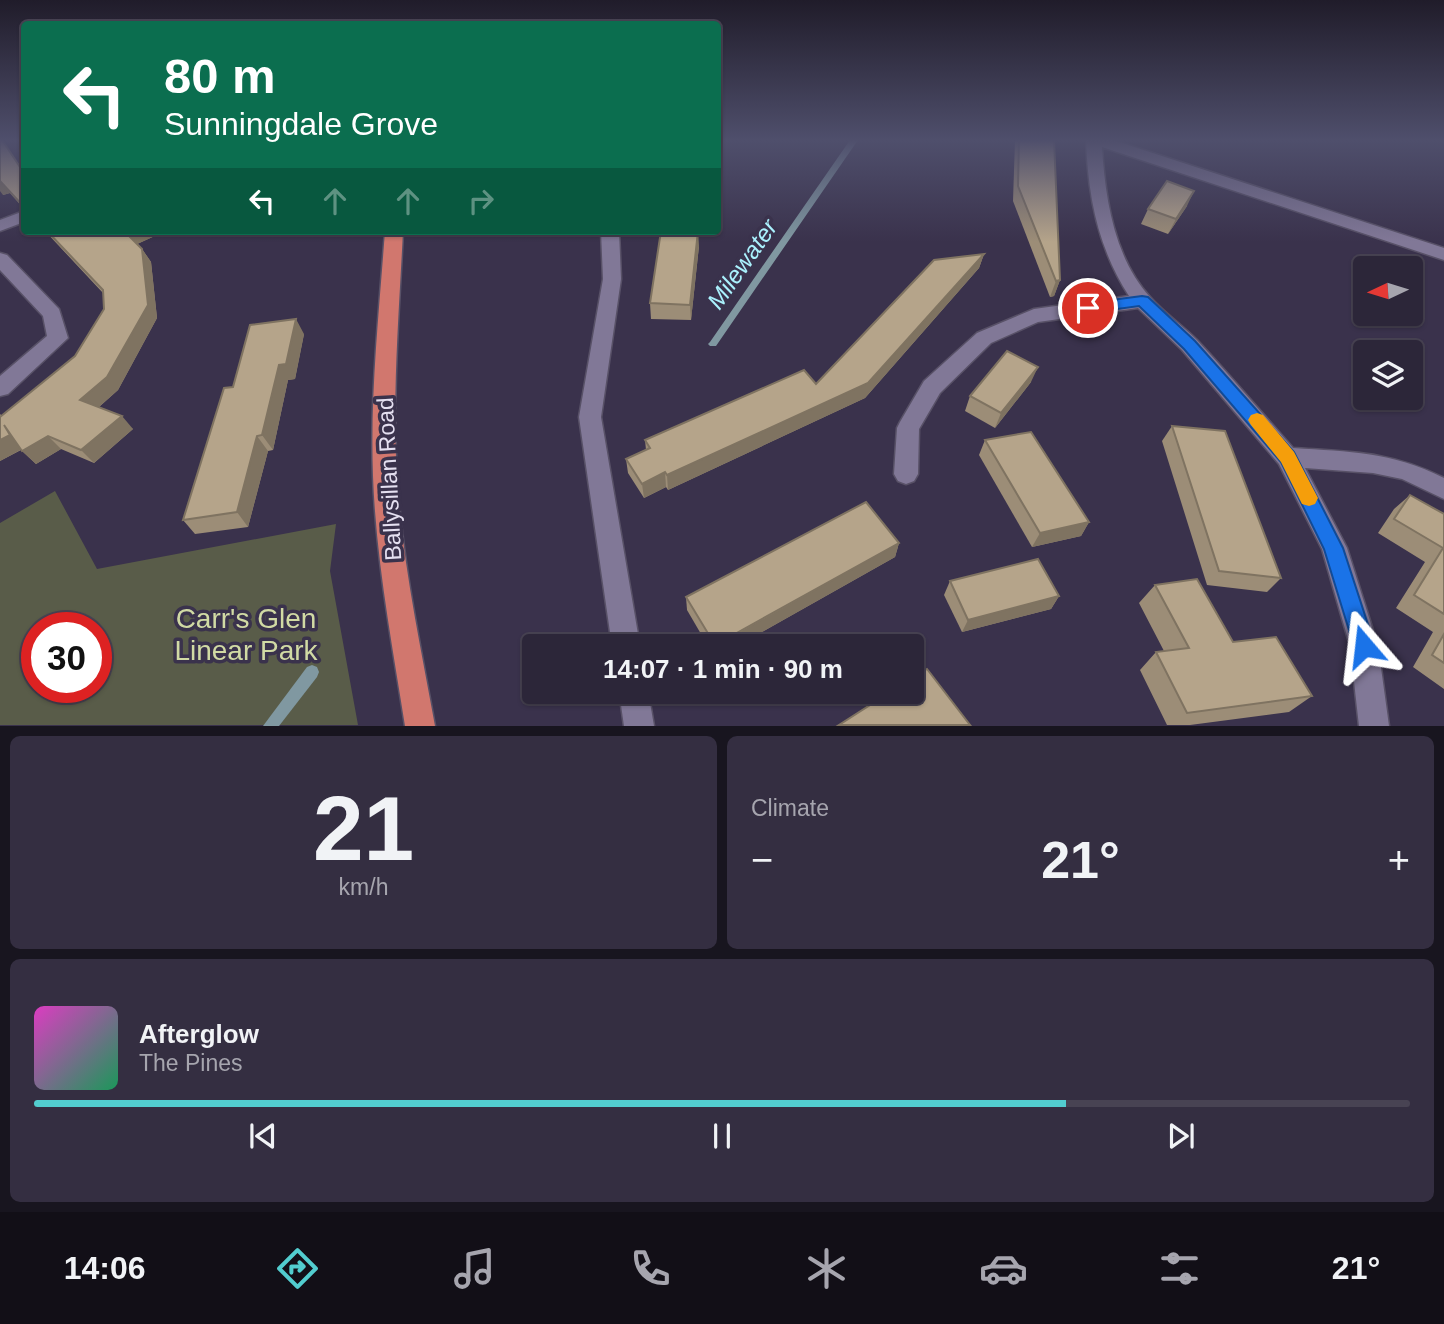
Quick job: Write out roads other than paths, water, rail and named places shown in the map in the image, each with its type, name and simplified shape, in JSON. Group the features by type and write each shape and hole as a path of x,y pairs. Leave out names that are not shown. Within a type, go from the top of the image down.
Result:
{"highway":[{"name":"Ballysillan Road","path":"394,235 384,388 385,474 391,553 420,726"}],"street":[{"path":"1096,174 1096,186 1110,242 1122,271 1142,301 1198,354 1287,457 1334,548 1364,646 1374,726"},
{"path":"1199,174 1444,254"},
{"path":"0,226 21,217"},
{"path":"610,235 612,279 590,417 624,634"},
{"path":"0,259 52,314 58,338 0,388"},
{"path":"906,474 908,428 932,387 984,338 1034,316 1142,301"},
{"path":"1287,457 1373,463 1407,470 1444,489"},
{"path":"636,704 639,726"}],"waterway":[{"name":"Milewater","path":"713,344 831,174"},
{"name":"Milewater","path":"270,726 312,672"}],"park label":[{"name":"Carr's Glen Linear Park","path":"246,634"}]}
